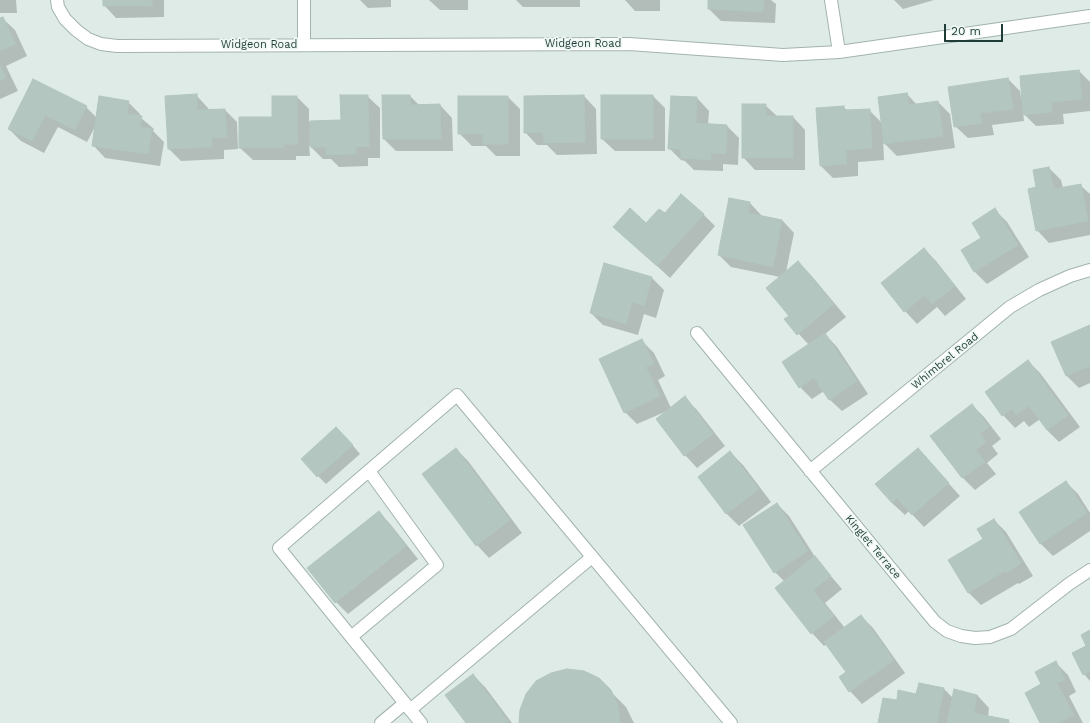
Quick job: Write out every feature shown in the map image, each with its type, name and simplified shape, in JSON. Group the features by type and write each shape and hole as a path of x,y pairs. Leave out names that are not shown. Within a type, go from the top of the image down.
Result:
{"street":[{"name":"Widgeon Road","path":"57,0 58,6 65,19 76,30 88,39 101,44 117,46 628,44 783,55 840,52 1090,16"},
{"path":"304,0 304,45"},
{"path":"831,0 840,52"},
{"name":"Whimbrel Road","path":"810,471 1010,307 1039,290 1070,276 1090,270"},
{"name":"Kinglet Terrace","path":"697,333 935,622 947,630 961,636 975,638 990,637 1011,629 1090,570"},
{"path":"421,723 279,548 457,395 731,723"},
{"path":"351,637 437,565 368,471"},
{"path":"381,723 408,707 592,558"}],"building":[{"path":"103,0 152,0 152,6 103,6"},
{"path":"708,0 764,0 763,12 708,9"},
{"path":"3,17 16,44 0,51 0,18"},
{"path":"0,65 6,78 0,81"},
{"path":"1079,70 1082,99 1051,102 1052,112 1023,115 1020,76"},
{"path":"1008,78 1013,109 980,113 982,123 954,127 948,87"},
{"path":"33,79 87,106 75,130 45,115 32,141 8,129"},
{"path":"907,93 909,105 938,101 943,136 884,144 878,97"},
{"path":"197,94 197,110 225,109 227,137 212,138 212,147 168,149 165,96"},
{"path":"340,95 368,95 369,146 356,147 356,154 326,155 326,147 310,147 310,121 341,120"},
{"path":"382,95 410,95 411,105 440,104 441,139 383,139"},
{"path":"584,95 585,142 544,143 543,132 524,133 524,96"},
{"path":"601,95 653,95 653,139 601,139"},
{"path":"99,96 129,101 127,114 142,116 140,127 152,129 148,154 92,146"},
{"path":"272,96 297,96 298,144 284,144 284,148 239,148 239,117 272,117"},
{"path":"458,96 508,96 508,144 483,144 483,134 458,134"},
{"path":"671,96 697,97 696,123 727,125 726,154 711,153 711,160 680,158 681,149 668,149"},
{"path":"742,104 766,104 766,116 793,116 793,158 742,158"},
{"path":"844,106 844,110 870,109 872,148 846,150 847,164 820,166 816,108"},
{"path":"1049,167 1054,189 1081,184 1088,221 1036,231 1028,189 1036,187 1033,170"},
{"path":"681,194 704,214 657,266 613,227 630,208 646,223 659,209 665,213"},
{"path":"729,198 750,202 748,213 782,220 773,267 718,255"},
{"path":"995,208 1018,245 974,272 961,250 981,238 972,223"},
{"path":"924,248 955,286 932,304 925,295 904,312 881,283"},
{"path":"798,261 834,304 797,335 784,319 789,316 766,288"},
{"path":"604,263 652,277 644,306 632,302 626,324 590,313"},
{"path":"1090,325 1090,366 1066,376 1051,342"},
{"path":"825,333 857,381 829,400 814,378 799,388 782,362"},
{"path":"642,339 654,364 646,367 660,396 624,413 599,359"},
{"path":"1028,360 1068,415 1047,430 1029,406 1016,415 1012,409 1002,416 985,392"},
{"path":"685,396 713,434 684,456 656,419"},
{"path":"972,404 989,427 980,433 986,442 976,450 985,462 962,478 930,436"},
{"path":"336,427 353,445 317,477 301,459"},
{"path":"456,448 510,520 476,546 422,474"},
{"path":"918,448 949,483 912,515 897,498 892,503 875,484"},
{"path":"730,451 759,489 726,514 698,477"},
{"path":"1066,481 1087,513 1040,544 1019,512"},
{"path":"777,503 808,551 774,573 743,525"},
{"path":"379,511 406,546 335,603 307,568"},
{"path":"994,519 1021,563 1006,573 1005,571 968,593 948,560 983,539 977,529"},
{"path":"815,556 831,576 813,590 834,616 811,634 775,588"},
{"path":"861,615 894,660 849,692 839,677 846,672 824,642"},
{"path":"1090,630 1090,671 1083,675 1072,653 1086,646 1081,635"},
{"path":"1056,661 1065,680 1057,683 1074,715 1059,723 1040,723 1025,693 1041,684 1035,672"},
{"path":"567,669 584,671 599,678 611,690 618,705 620,723 519,723 520,710 526,694 536,681 551,673"},
{"path":"473,674 508,721 505,723 466,723 445,695"},
{"path":"919,683 944,688 937,723 878,723 883,698 897,700 898,690 916,694"},
{"path":"954,689 977,695 974,713 1009,720 1008,723 947,723"}]}
